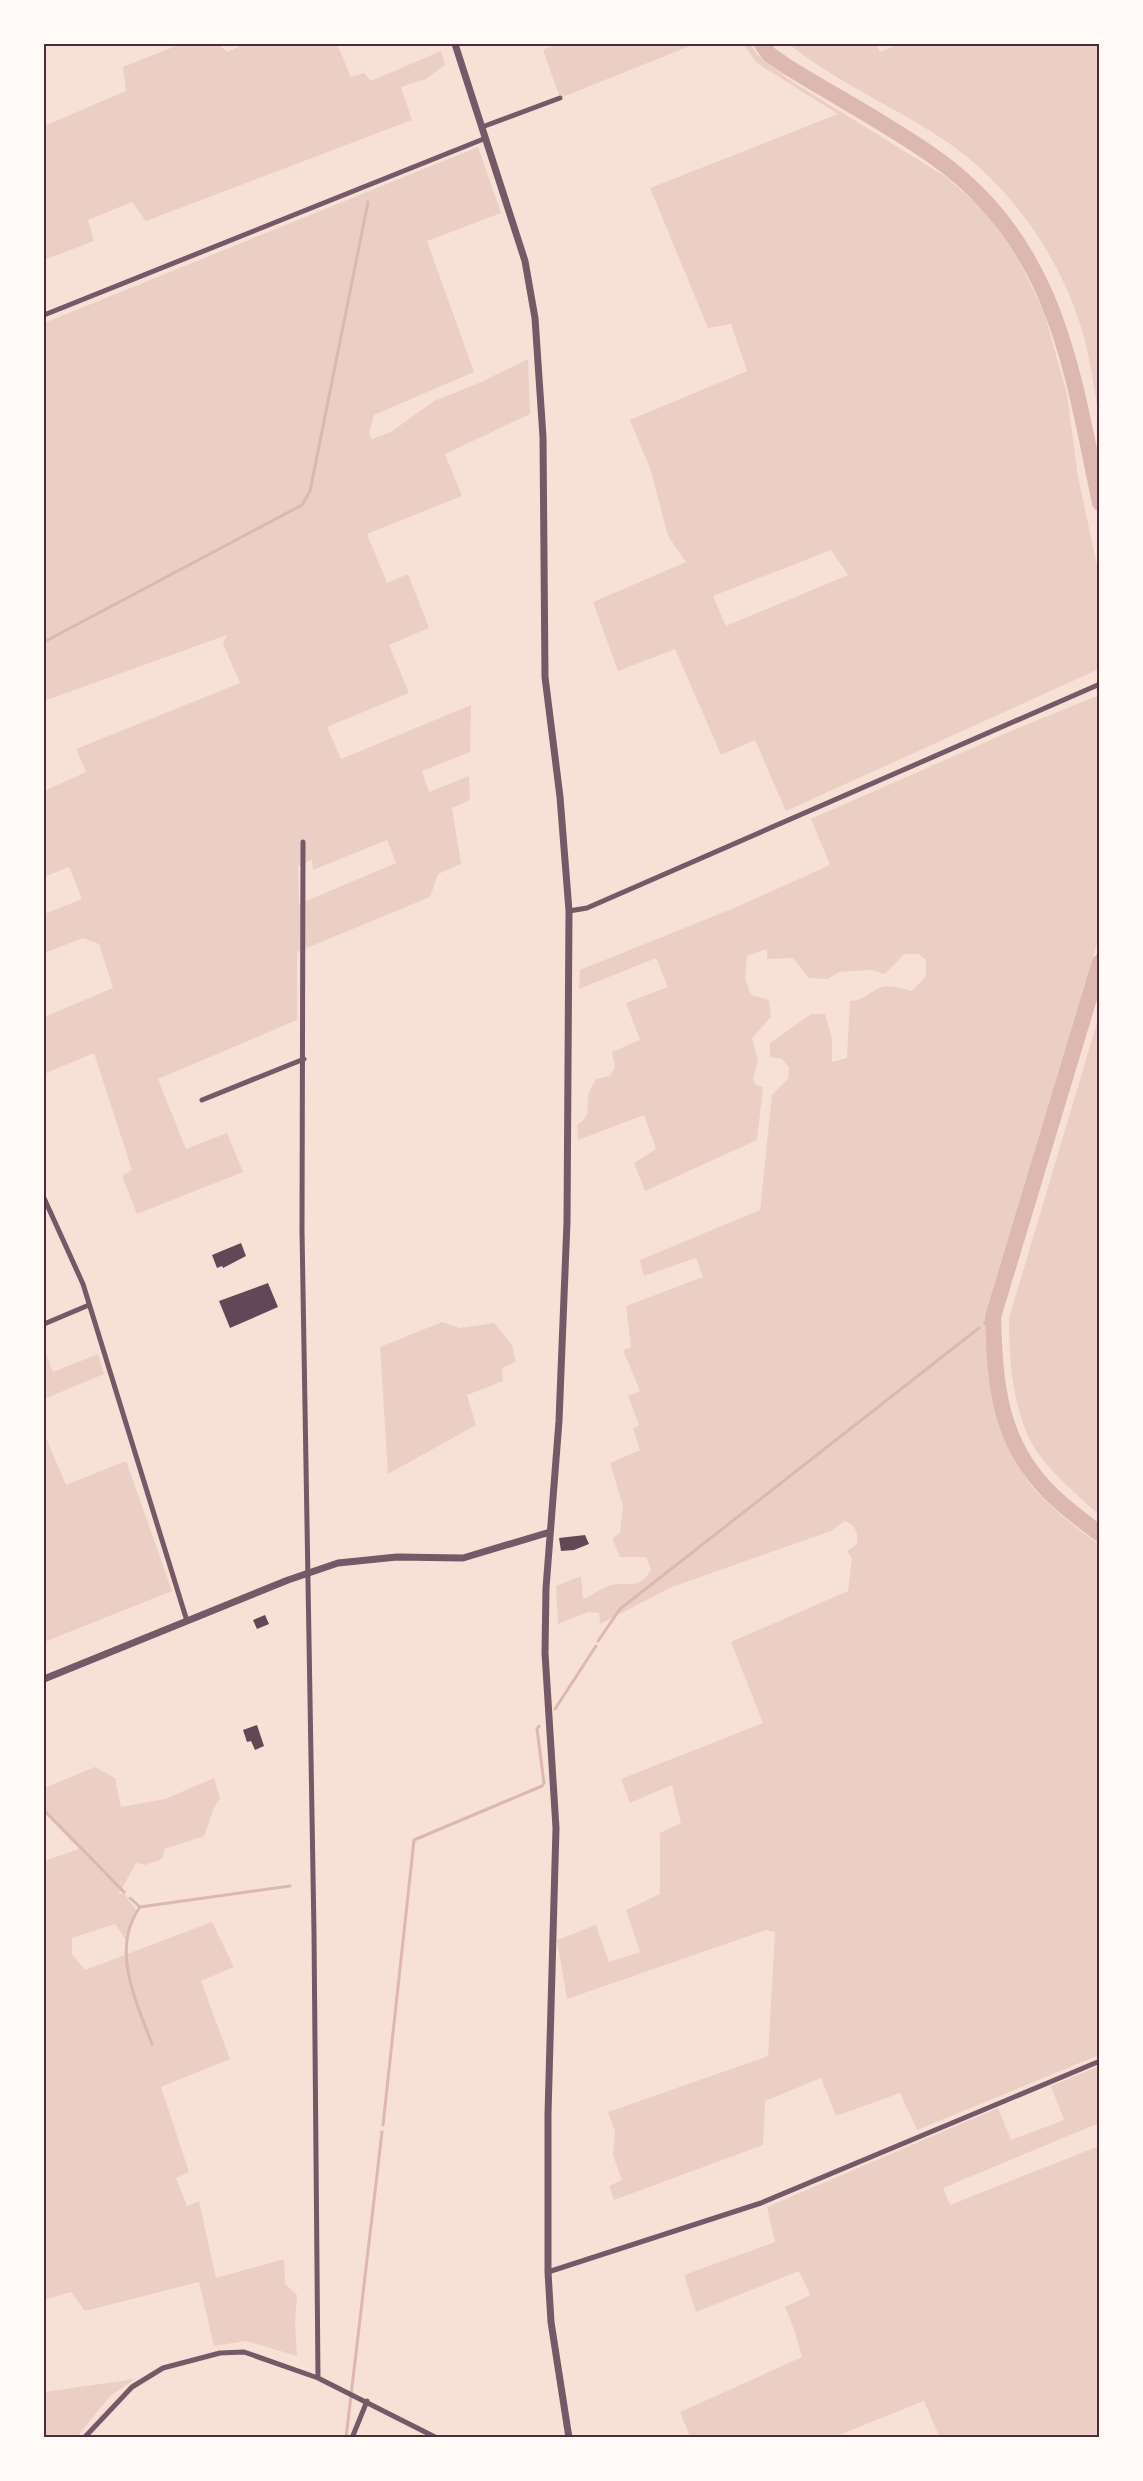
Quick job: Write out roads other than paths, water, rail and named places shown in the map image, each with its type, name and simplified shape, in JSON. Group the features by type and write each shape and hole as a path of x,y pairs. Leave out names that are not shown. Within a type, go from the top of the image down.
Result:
{"street":[{"path":"455,44 525,261 537,342 543,437 545,677 560,797 568,911 567,1222 559,1421 549,1532 545,1653 556,1828 548,2092 548,2272 551,2322 569,2438"},
{"path":"482,127 560,98"},
{"path":"44,315 486,138"},
{"path":"568,911 587,908 1100,684"},
{"path":"303,842 302,1231 318,2378"},
{"path":"202,1100 304,1059"},
{"path":"44,1198 74,1262 90,1305 188,1621"},
{"path":"44,1324 90,1305"},
{"path":"44,1679 308,1572 338,1563 375,1558 463,1558 549,1532"},
{"path":"548,2272 761,2203 1100,2061"},
{"path":"84,2438 132,2387 163,2368 220,2353 244,2352 318,2378 437,2438"},
{"path":"352,2438 367,2401"}],"waterway":[{"path":"762,44 769,54 786,66 882,123 937,159 977,193 1009,230 1034,271 1053,313 1080,405 1100,503"},
{"path":"44,642 302,505 310,491 368,202"},
{"path":"1100,962 993,1317 998,1389 1010,1433 1020,1454 1033,1474 1050,1493 1100,1534"},
{"path":"985,1323 993,1317"},
{"path":"598,1641 620,1609 979,1328"},
{"path":"555,1709 596,1646"},
{"path":"383,2125 414,1840 542,1786 544,1783 537,1729 539,1726"},
{"path":"44,1810 124,1892"},
{"path":"130,1898 140,1907 290,1886"},
{"path":"140,1907 131,1923 126,1957 133,1993 152,2044"},
{"path":"346,2438 382,2132"}]}
